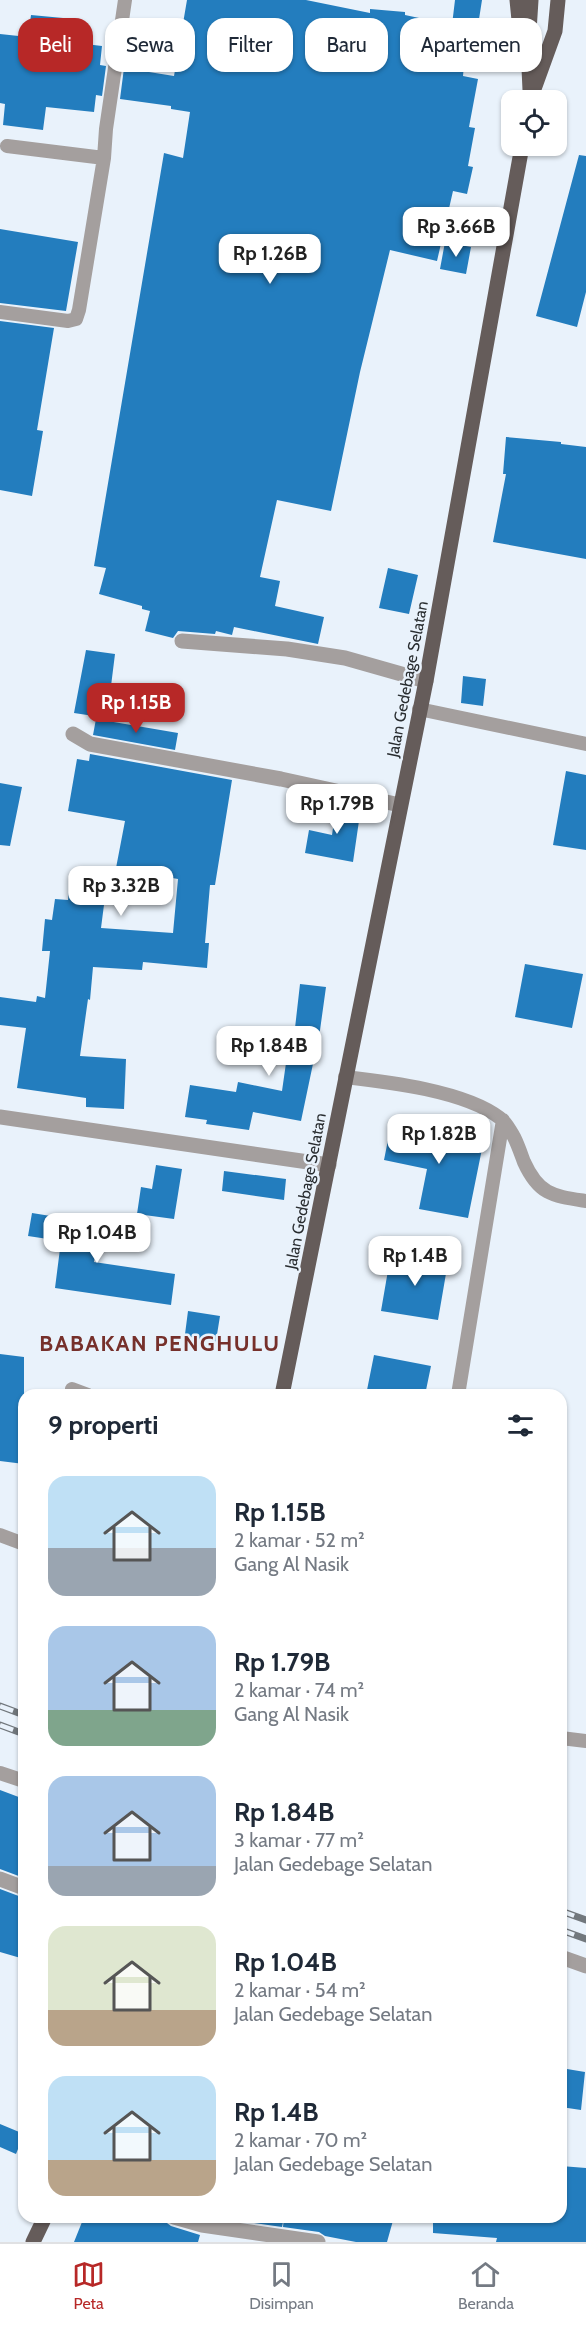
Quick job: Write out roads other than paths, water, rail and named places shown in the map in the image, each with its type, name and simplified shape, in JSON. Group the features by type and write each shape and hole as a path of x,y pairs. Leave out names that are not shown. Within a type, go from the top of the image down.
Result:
{"main road":[{"path":"517,0 519,18"},
{"path":"530,18 531,0"},
{"path":"555,31 558,0"},
{"path":"534,90 566,0"},
{"path":"529,72 530,90"},
{"name":"Jalan Gedebage Selatan","path":"283,1389 426,681 520,156"},
{"path":"33,2242 42,2223"}],"street":[{"path":"182,641 287,649 345,658 426,681"},
{"path":"73,734 90,744 281,779 400,806"},
{"path":"0,1117 330,1165"},
{"path":"0,1879 18,1886"},
{"path":"567,1959 586,1966"},
{"path":"195,2223 318,2242"}],"lane":[{"path":"0,312 68,321 76,319 105,158 106,129 125,0"},
{"path":"7,146 105,158"},
{"path":"419,709 586,744"},
{"path":"345,1077 396,1083 480,1104 503,1120 516,1141 532,1181 546,1192 586,1201"},
{"path":"459,1389 503,1120"},
{"path":"0,1535 18,1542"},
{"path":"567,1739 586,1741"},
{"path":"0,1773 18,1779"}],"railway":[{"path":"0,1706 18,1713"},
{"path":"0,1725 18,1732"},
{"path":"567,1913 586,1920"},
{"path":"567,1932 586,1939"}],"district":[{"name":"BABAKAN PENGHULU","path":"160,1343"}]}
